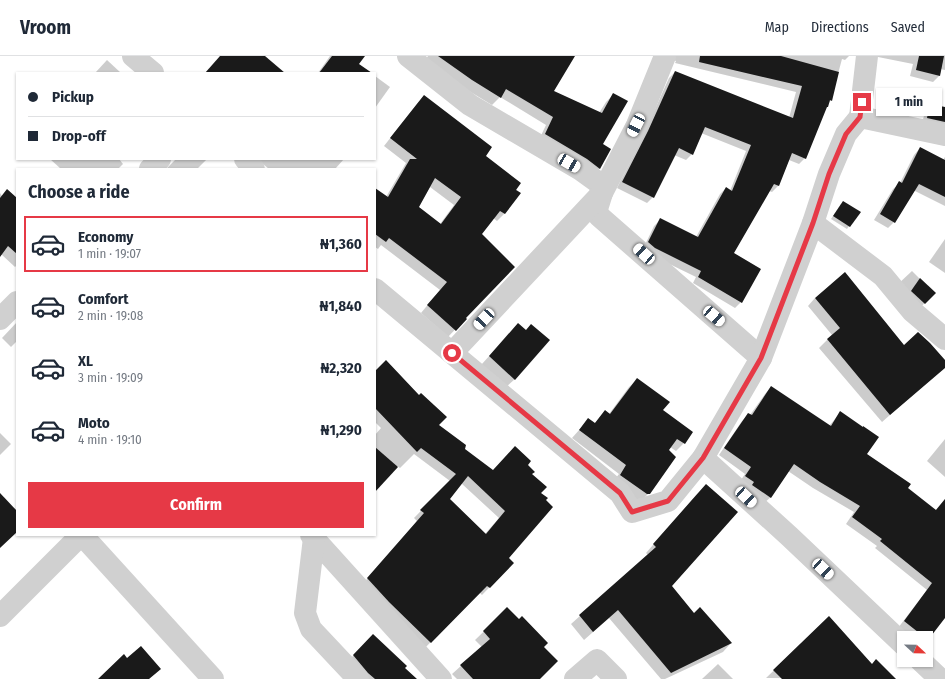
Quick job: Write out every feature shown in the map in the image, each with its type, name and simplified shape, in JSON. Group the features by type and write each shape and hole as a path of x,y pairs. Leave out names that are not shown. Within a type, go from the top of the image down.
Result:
{"street":[{"path":"133,56 152,72"},
{"path":"408,56 470,105 581,170 599,183 602,193"},
{"path":"665,56 636,125 602,193 597,209 599,216 761,358"},
{"path":"376,290 620,493 632,512 668,501 703,458 761,358 813,223 829,174 846,134 860,117 867,56"},
{"path":"860,117 945,135"},
{"path":"151,168 159,160"},
{"path":"246,160 253,168"},
{"path":"452,353 602,193"},
{"path":"813,223 883,276 912,311 945,339"},
{"path":"0,318 16,303"},
{"path":"703,458 789,536 897,638"},
{"path":"0,616 81,536"},
{"path":"83,536 213,679"},
{"path":"312,536 305,613 311,629 358,679"},
{"path":"312,536 441,679"},
{"path":"575,679 597,660 616,679"},
{"path":"927,667 940,679"}],"building":[{"path":"220,56 265,56 284,72 206,72"},
{"path":"332,56 365,56 359,64 371,72 320,72"},
{"path":"438,56 575,56 554,91 602,113 613,93 628,101 603,144 611,149 600,169 587,159 545,134 553,117 506,89 501,98"},
{"path":"700,56 781,56 839,72 832,101 830,100 806,159 792,153 779,186 774,184 734,253 761,269 742,303 698,277 701,271 655,248 648,242 660,218 698,237 726,187 732,191 751,145 705,127 693,155 679,148 654,198 622,182 648,131 675,71 793,118 802,86 699,62"},
{"path":"919,56 944,56 940,76 916,70"},
{"path":"424,95 492,147 486,156 521,183 516,190 521,193 505,214 500,211 482,234 515,267 466,318 467,319 456,331 427,305 447,282 389,238 386,242 376,235 376,189 388,197 410,159 417,159 390,138","holes":["435,178 461,197 441,224 419,207"]},
{"path":"930,104 945,107 945,122 927,118"},
{"path":"920,147 945,160 945,197 919,184 895,223 880,214 899,181 902,183"},
{"path":"7,189 16,197 16,253 8,246 0,257 0,198"},
{"path":"843,201 861,212 850,227 833,216"},
{"path":"845,272 904,345 918,332 945,360 945,368 890,415 827,339 840,328 815,298"},
{"path":"920,278 936,293 925,304 911,291"},
{"path":"518,323 526,330 531,324 550,340 515,380 489,356"},
{"path":"386,360 419,395 421,393 447,417 439,425 466,445 465,449 493,470 515,446 531,461 528,465 535,472 532,474 547,487 541,493 548,498 546,500 553,507 509,558 514,563 490,588 487,586 431,643 367,578 424,513 420,510 456,474 421,448 417,452 376,409 376,370","holes":["468,476 505,511 486,534 450,499"]},
{"path":"637,378 670,402 663,410 693,432 685,444 677,439 669,450 676,457 650,494 647,494 620,475 626,465 579,430 588,418 595,423 605,410 610,414"},
{"path":"771,386 831,426 840,411 879,437 867,454 911,484 908,488 936,510 945,499 945,618 933,634 933,631 917,631 904,621 932,583 880,541 882,539 852,517 860,506 820,482 794,464 771,498 752,485 754,482 745,476 751,467 724,448 748,413 752,415"},
{"path":"376,448 398,467 376,491"},
{"path":"706,484 738,512 672,586 694,613 700,607 732,643 671,673 618,610 593,632 579,615 656,547 653,544"},
{"path":"0,493 16,510 16,533 0,548"},
{"path":"507,607 519,619 522,616 548,643 544,647 558,661 540,679 473,679 460,665 490,639 483,631"},
{"path":"829,616 872,664 876,659 896,679 782,679 773,670"},
{"path":"373,634 407,666 405,668 417,679 375,679 368,673 353,655"},
{"path":"141,646 161,669 149,679 98,679 124,654 127,658"}],"route":[{"path":"452,353 620,493 632,512 668,501 703,458 761,358 813,223 829,174 846,134 860,117 862,102"}]}
